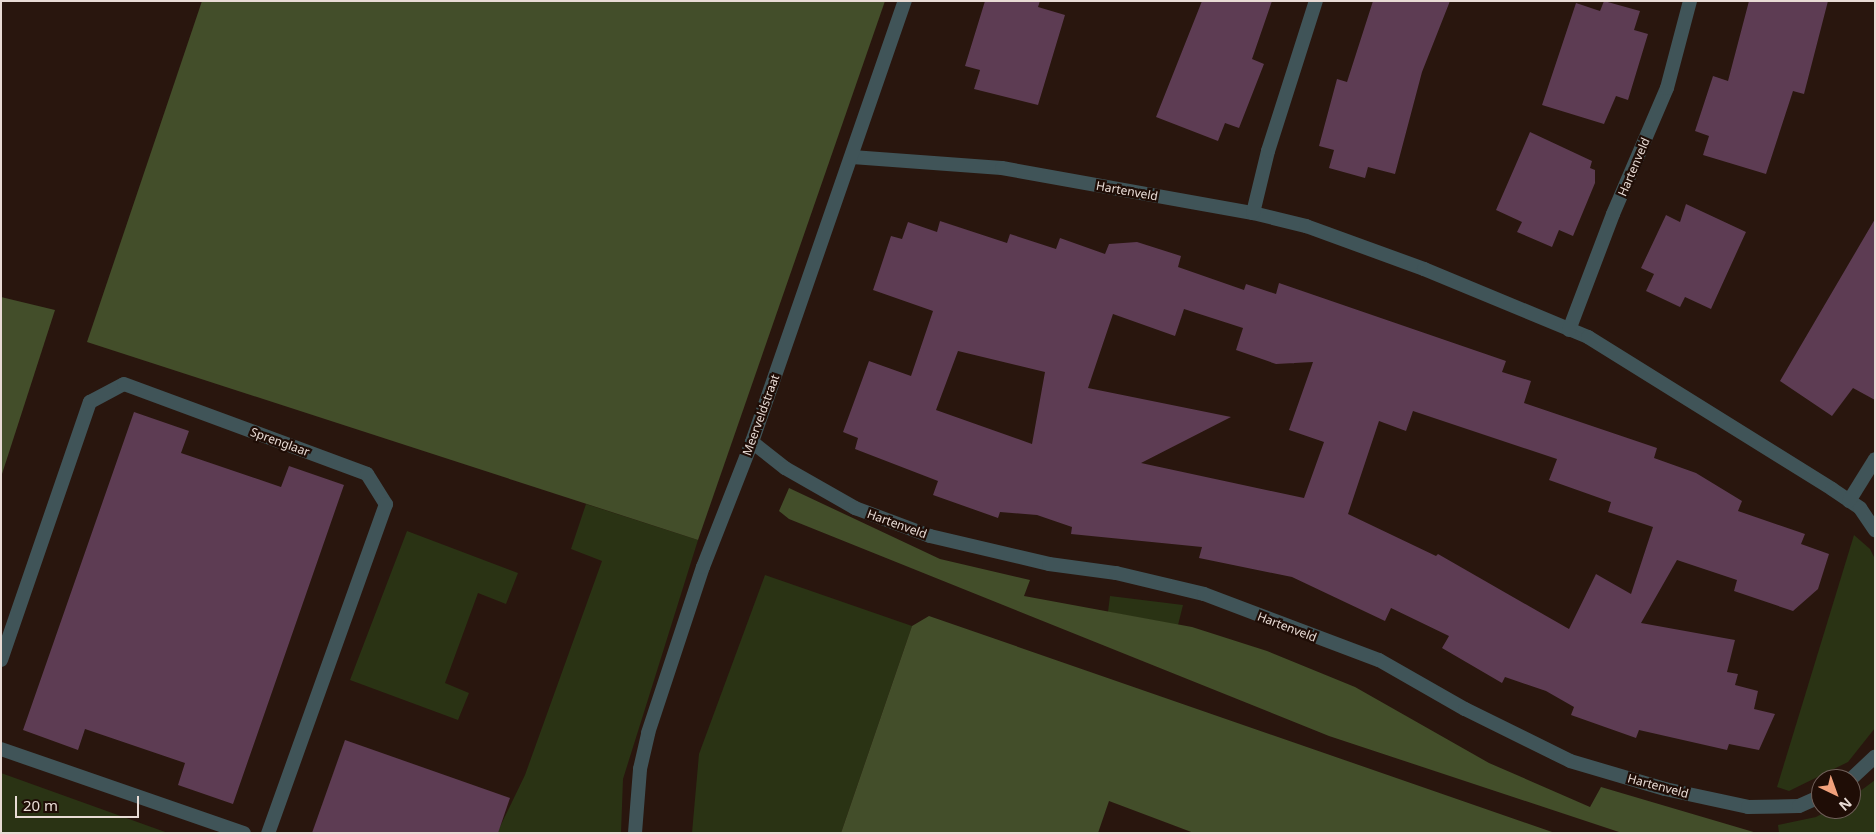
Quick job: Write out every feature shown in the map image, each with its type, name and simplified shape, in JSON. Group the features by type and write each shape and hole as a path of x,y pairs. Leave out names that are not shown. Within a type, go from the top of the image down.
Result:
{"street":[{"name":"Meerveldstraat","path":"635,833 640,769 648,733 703,567 752,442 905,1"},
{"path":"1253,213 1268,151 1316,1"},
{"name":"Hartenveld","path":"1569,330 1613,214 1667,88 1690,1"},
{"name":"Hartenveld","path":"852,157 1002,168 1253,213 1306,226 1415,266 1569,330 1700,405 1860,508 1875,530"},
{"name":"Sprenglaar","path":"1,660 90,402 124,384 367,474 386,504 268,833"},
{"name":"Hartenveld","path":"752,442 785,468 855,508 930,536 1049,564 1116,573 1204,594 1379,660 1465,709 1570,760 1665,789 1748,807 1799,806 1811,801"},
{"path":"1849,501 1875,459"},
{"path":"1,749 244,833"},
{"path":"1861,770 1875,757"}],"green space":[{"path":"202,1 885,1 698,540 87,342"},
{"path":"1,297 55,310 1,477"},
{"path":"789,488 940,559 1030,580 1024,596 1192,627 1267,651 1355,687 1489,763 1590,807 1601,787 1757,833 1622,833 1329,736 789,519 779,511"},
{"path":"586,504 698,540 623,779 621,833 497,833 525,775 602,561 571,549"},
{"path":"407,531 518,573 506,604 478,593 445,683 469,693 458,720 350,680"},
{"path":"1854,535 1870,549 1875,559 1875,728 1848,762 1834,769 1811,769 1811,780 1789,791 1777,787"},
{"path":"765,575 912,626 841,833 692,833 699,754"},
{"path":"1110,596 1183,605 1178,625 1108,612"},
{"path":"929,616 1555,833 1194,833 1109,801 1098,833 841,833 912,626"},
{"path":"1,773 168,833 1,833"},
{"path":"1875,780 1875,833 1779,833 1778,825 1811,818 1861,819 1861,790"}],"building":[{"path":"985,1 1040,1 1038,7 1065,15 1038,105 974,89 980,70 965,66"},
{"path":"1202,1 1272,1 1252,59 1264,64 1239,128 1225,123 1218,141 1156,117"},
{"path":"1373,1 1450,1 1422,72 1395,174 1368,167 1365,178 1329,168 1334,150 1319,146 1337,79 1347,82"},
{"path":"1604,1 1640,11 1634,30 1648,34 1628,100 1616,96 1604,124 1542,105 1576,3 1600,11"},
{"path":"1749,1 1828,1 1804,94 1793,91 1766,174 1703,155 1709,136 1695,131 1713,76 1728,81"},
{"path":"1530,132 1592,161 1590,168 1595,170 1595,183 1573,236 1559,230 1552,247 1517,232 1522,222 1496,210"},
{"path":"1686,204 1746,232 1711,309 1685,297 1680,307 1646,291 1654,274 1641,268 1666,215 1680,222"},
{"path":"1875,219 1875,400 1853,388 1832,416 1780,381"},
{"path":"940,221 1007,243 1010,234 1056,249 1060,238 1105,254 1109,244 1137,242 1181,256 1178,267 1244,290 1246,284 1276,294 1279,283 1506,361 1502,372 1531,381 1524,403 1657,448 1654,458 1696,473 1742,501 1738,511 1805,534 1801,544 1829,554 1818,589 1793,611 1734,591 1737,580 1677,560 1641,623 1735,640 1727,672 1738,674 1735,685 1758,691 1754,709 1775,714 1759,750 1729,744 1727,750 1639,730 1636,738 1571,715 1574,707 1546,691 1505,677 1502,683 1442,648 1449,636 1391,608 1385,621 1292,577 1199,558 1202,547 1071,534 1072,527 1037,515 1000,512 998,518 933,495 938,481 855,449 858,438 843,432 869,361 911,376 933,311 873,290 891,236 902,239 908,222 937,232","holes":["1184,309 1243,328 1236,350 1276,364 1313,362 1289,430 1324,442 1304,498 1141,463 1231,417 1088,388 1113,314 1175,336","958,351 1045,372 1032,444 936,410","1413,411 1557,459 1549,480 1611,502 1608,512 1653,527 1631,594 1596,574 1569,629 1438,554 1436,556 1348,514 1379,421 1406,431"]},
{"path":"134,412 189,431 181,453 281,487 289,466 344,485 233,804 178,785 185,763 85,729 78,750 23,730"},
{"path":"345,740 510,798 498,833 312,833"}]}
